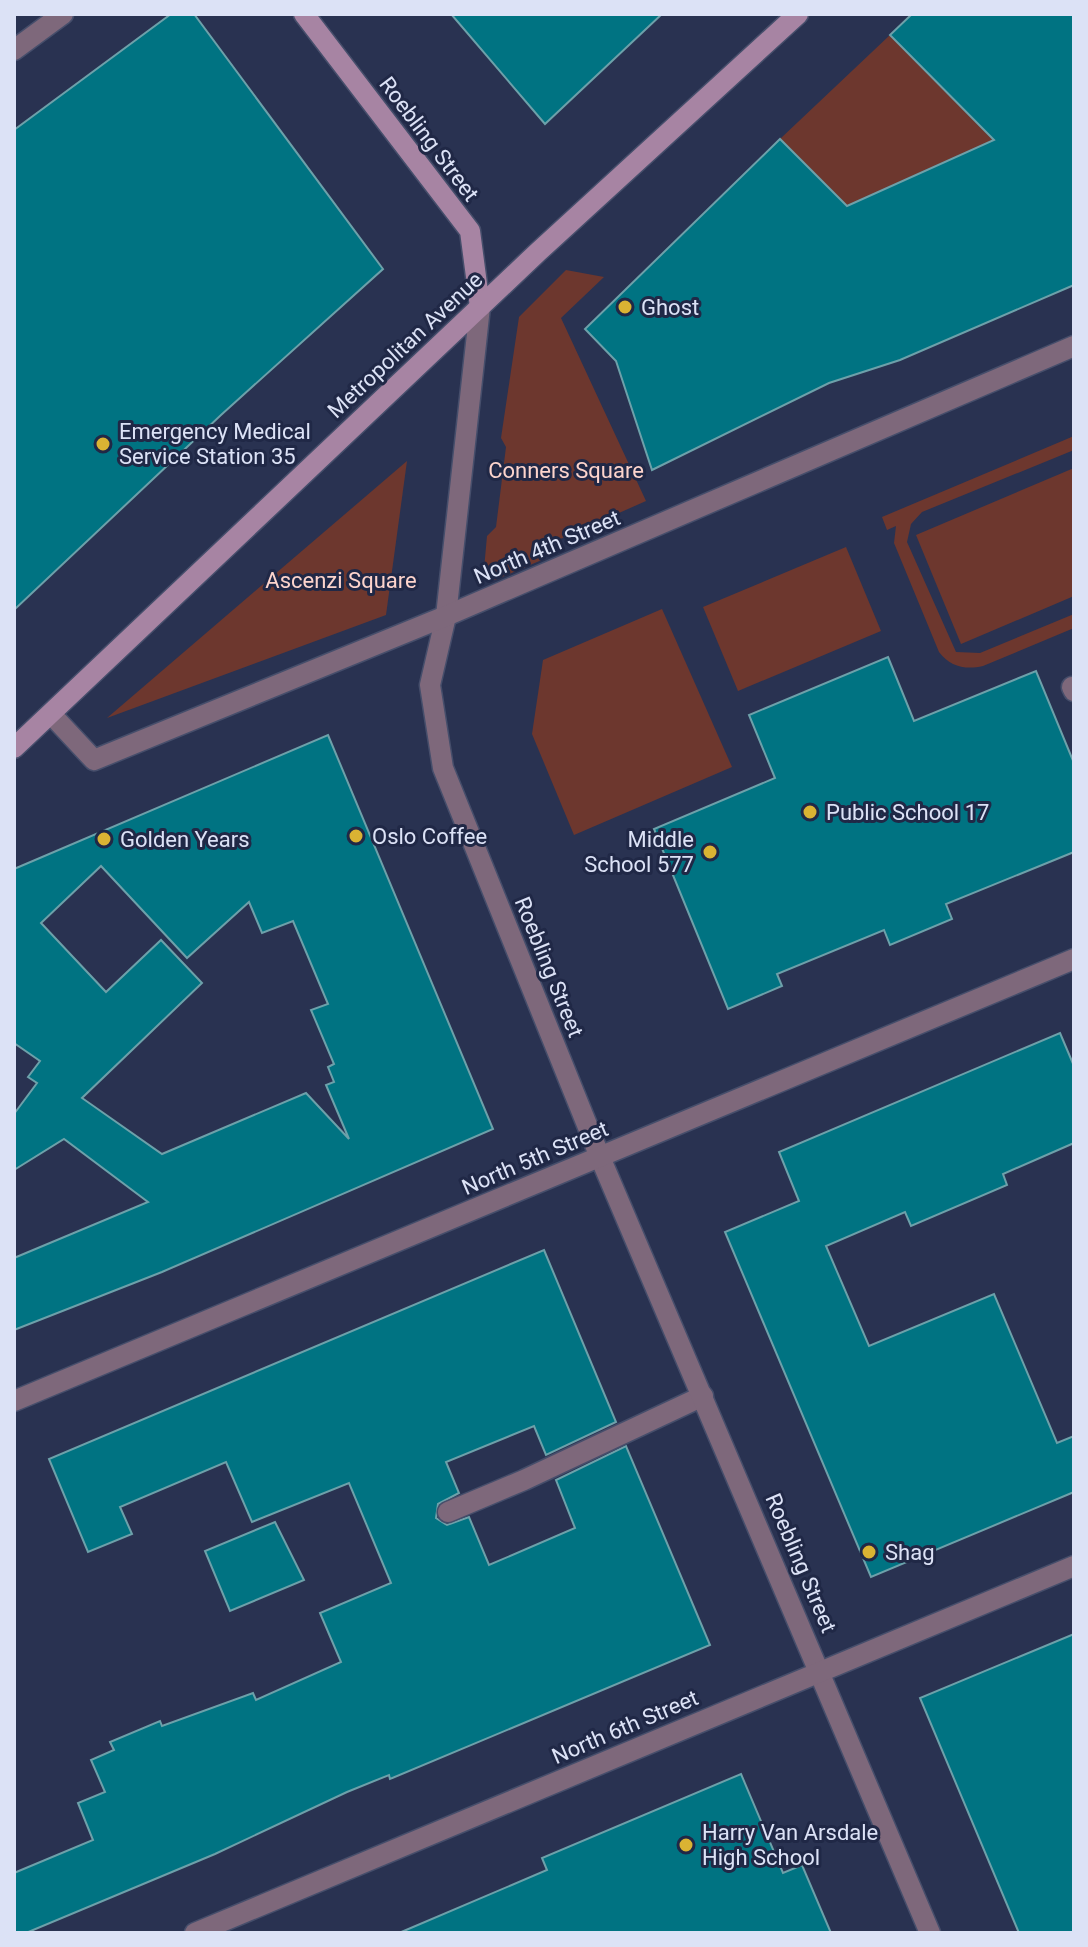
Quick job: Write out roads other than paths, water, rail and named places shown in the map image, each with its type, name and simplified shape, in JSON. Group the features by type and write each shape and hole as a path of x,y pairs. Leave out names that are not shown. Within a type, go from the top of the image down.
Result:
{"main road":[{"name":"Roebling Street","path":"304,14 470,231 480,307"},
{"name":"Metropolitan Avenue","path":"14,748 480,307 798,14"}],"street":[{"path":"14,50 63,14"},
{"name":"Roebling Street","path":"480,307 446,616 430,685 443,768 600,1157 930,1933"},
{"name":"North 4th Street","path":"51,714 94,760 446,616 1074,346"},
{"name":"North 5th Street","path":"14,1401 1074,959"},
{"path":"448,1512 703,1396"},
{"name":"North 6th Street","path":"195,1933 1074,1566"}],"place":[{"name":"Ghost","path":"625,307"},
{"name":"Emergency Medical Service Station 35","path":"103,444"},
{"name":"Public School 17","path":"810,812"},
{"name":"Oslo Coffee","path":"356,836"},
{"name":"Golden Years","path":"104,839"},
{"name":"Middle School 577","path":"710,852"},
{"name":"Shag","path":"869,1552"},
{"name":"Harry Van Arsdale High School","path":"686,1845"}],"park label":[{"name":"Conners Square","path":"566,470"},
{"name":"Ascenzi Square","path":"341,580"}]}
